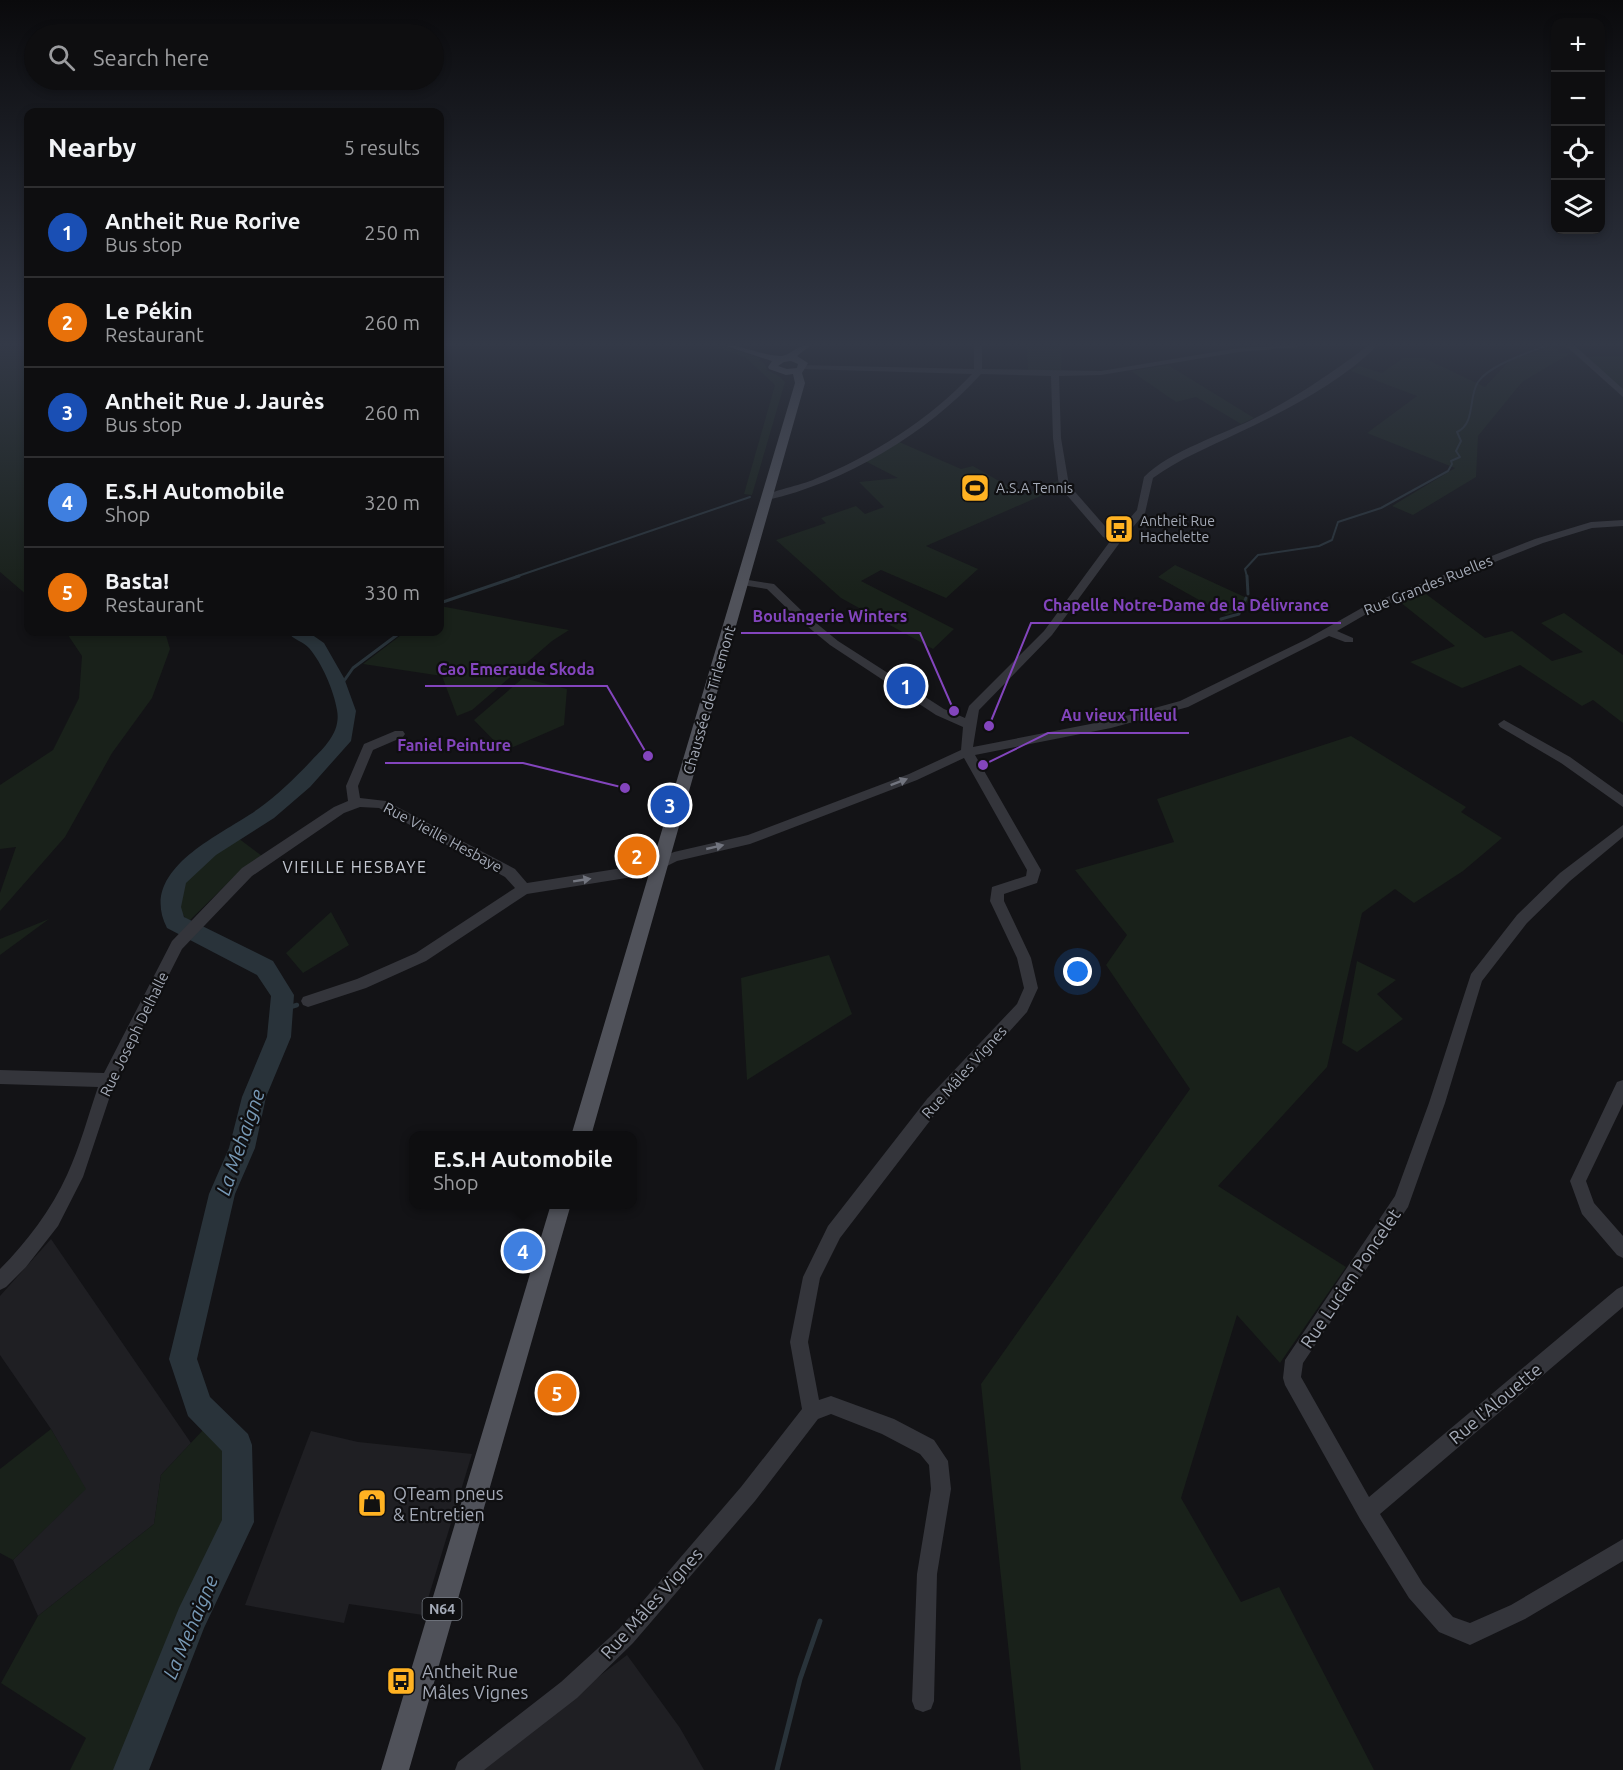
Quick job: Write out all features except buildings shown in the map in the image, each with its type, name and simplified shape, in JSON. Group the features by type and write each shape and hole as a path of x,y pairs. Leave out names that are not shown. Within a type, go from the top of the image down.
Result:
{"main road":[{"name":"Chaussée de Tirlemont","path":"582,1131 679,805 787,428"},
{"name":"N64","path":"395,1770 560,1209"}],"street":[{"path":"766,497 781,496 832,476 912,428"},
{"path":"1058,428 1064,486 1107,535 1117,539"},
{"path":"967,752 973,709 1048,633 1117,539 1142,511 1149,477 1168,464 1243,428"},
{"name":"Rue Grandes Ruelles","path":"660,865 674,857 750,839 913,777 967,752 1111,724 1184,704 1371,607 1539,541 1591,525 1623,523"},
{"path":"742,582 770,586 834,643 940,712 969,725"},
{"path":"1327,631 1348,640"},
{"path":"1504,724 1576,766 1607,787 1623,802"},
{"path":"354,802 352,786 368,747 399,735"},
{"name":"Rue Mâles Vignes","path":"466,1770 569,1690 626,1636 748,1494 812,1412 799,1342 812,1277 834,1232 933,1104 1022,1008 1031,988 1024,958 997,901 997,891 1032,879 1034,870 967,752"},
{"name":"Rue Vieille Hesbaye","path":"354,802 368,801 382,804 510,873 524,889"},
{"name":"Rue Joseph Delhalle","path":"0,1281 20,1261 52,1220 70,1185 108,1080 177,945 247,872 288,843 354,802"},
{"name":"Rue Lucien Poncelet","path":"1623,830 1564,877 1522,919 1476,978 1437,1103 1402,1202 1294,1360 1292,1378 1367,1512 1416,1591 1446,1625 1470,1634 1518,1612 1623,1549"},
{"path":"309,1001 361,984 421,957 524,889 651,869 660,865"},
{"path":"0,1077 108,1080"},
{"path":"1623,1087 1578,1181 1588,1208 1623,1249"},
{"name":"Rue l'Alouette","path":"1367,1512 1623,1295"},
{"path":"812,1412 831,1405 887,1426 927,1447 938,1461 941,1489 927,1574 923,1701"}],"shaded area":[{"path":"0,428 24,428 24,593 0,572"},
{"path":"763,428 772,428 752,495 744,494"},
{"path":"1374,428 1485,428 1478,436 1476,477 1413,515 1392,506 1455,468 1367,433"},
{"path":"897,441 961,469 973,466 1023,495 1057,481 1061,487 926,546 978,569 946,598 881,570 861,581 954,629 933,649 841,598 776,540 826,523 821,518 856,506 865,514 884,507 859,482 898,478 865,461"},
{"path":"1175,565 1249,599 1244,610 1226,615 1158,577"},
{"path":"1426,594 1485,638 1512,631 1552,661 1583,652 1541,623 1564,613 1623,655 1623,723 1593,700 1582,706 1520,665 1462,688 1410,662 1455,646 1400,602"},
{"path":"444,607 569,630 552,641 472,710 457,716 442,676 363,664 400,636 444,636"},
{"path":"69,636 166,636 170,649 152,698 112,753 65,837 0,911 0,893 16,847 0,849 0,785 53,750 79,698 82,656"},
{"path":"523,678 567,689 564,725 504,751 474,720"},
{"path":"1351,736 1466,807 1461,812 1502,838 1463,871 1414,903 1395,889 1362,913 1327,1067 1218,1186 1346,1267 1280,1363 1237,1315 1181,1498 1241,1602 1279,1587 1374,1770 1021,1770 981,1384 1190,1089 1106,965 1127,935 1075,870 1174,842 1157,799"},
{"path":"238,838 262,856 238,873 188,922 176,904 185,879 216,851"},
{"path":"331,912 349,945 303,973 286,953"},
{"path":"49,919 0,955 0,939"},
{"path":"829,955 852,1014 747,1080 741,978"},
{"path":"1357,961 1396,980 1377,994 1403,1019 1357,1052 1342,1043"},
{"path":"51,1239 191,1443 161,1475 154,1524 38,1616 13,1560 85,1489 51,1429 0,1355 0,1296"},
{"path":"51,1429 86,1489 13,1560 0,1553 0,1469"},
{"path":"203,1430 226,1452 223,1529 124,1770 70,1770 86,1738 1,1683 38,1616 154,1524 161,1475"},
{"path":"311,1431 358,1442 472,1454 423,1615 349,1604 344,1623 245,1605"},
{"path":"627,1655 680,1728 704,1770 476,1770"}],"waterway":[{"path":"1247,577 1245,569 1258,555 1319,546 1332,540 1338,522 1381,508 1448,471 1452,464 1451,461 1460,457 1456,451 1461,441 1457,432 1463,428"},
{"path":"515,577 750,497"},
{"path":"444,602 519,576"},
{"path":"1247,576 1248,594"},
{"path":"1221,619 1239,614 1246,598"},
{"name":"La Mehaigne","path":"131,1770 191,1620 238,1522 237,1445 198,1406 183,1359 222,1194 242,1148 254,1097 279,1037 283,995 265,968 175,922 170,907 176,879 209,850 267,813 303,782 342,741 347,711 335,678 315,643 303,636"},
{"path":"339,688 353,668 396,636"},
{"path":"281,1010 297,1005"},
{"path":"777,1770 800,1679 820,1621"}],"place":[{"name":"A.S.A Tennis","path":"975,488"},
{"name":"Antheit Rue Hachelette","path":"1119,529"},
{"name":"Antheit Rue Rorive","path":"906,686"},
{"name":"Boulangerie Winters","path":"954,711"},
{"name":"Chapelle Notre-Dame de la Délivrance","path":"989,726"},
{"name":"Cao Emeraude Skoda","path":"648,756"},
{"name":"Au vieux Tilleul","path":"983,765"},
{"name":"Faniel Peinture","path":"625,788"},
{"name":"Antheit Rue J. Jaurès","path":"670,805"},
{"name":"Le Pékin","path":"637,856"},
{"name":"E.S.H Automobile","path":"523,1251"},
{"name":"Basta!","path":"557,1393"},
{"name":"QTeam pneus & Entretien","path":"372,1503"},
{"name":"Antheit Rue Mâles Vignes","path":"401,1681"}],"district":[{"name":"VIEILLE HESBAYE","path":"355,867"}]}
